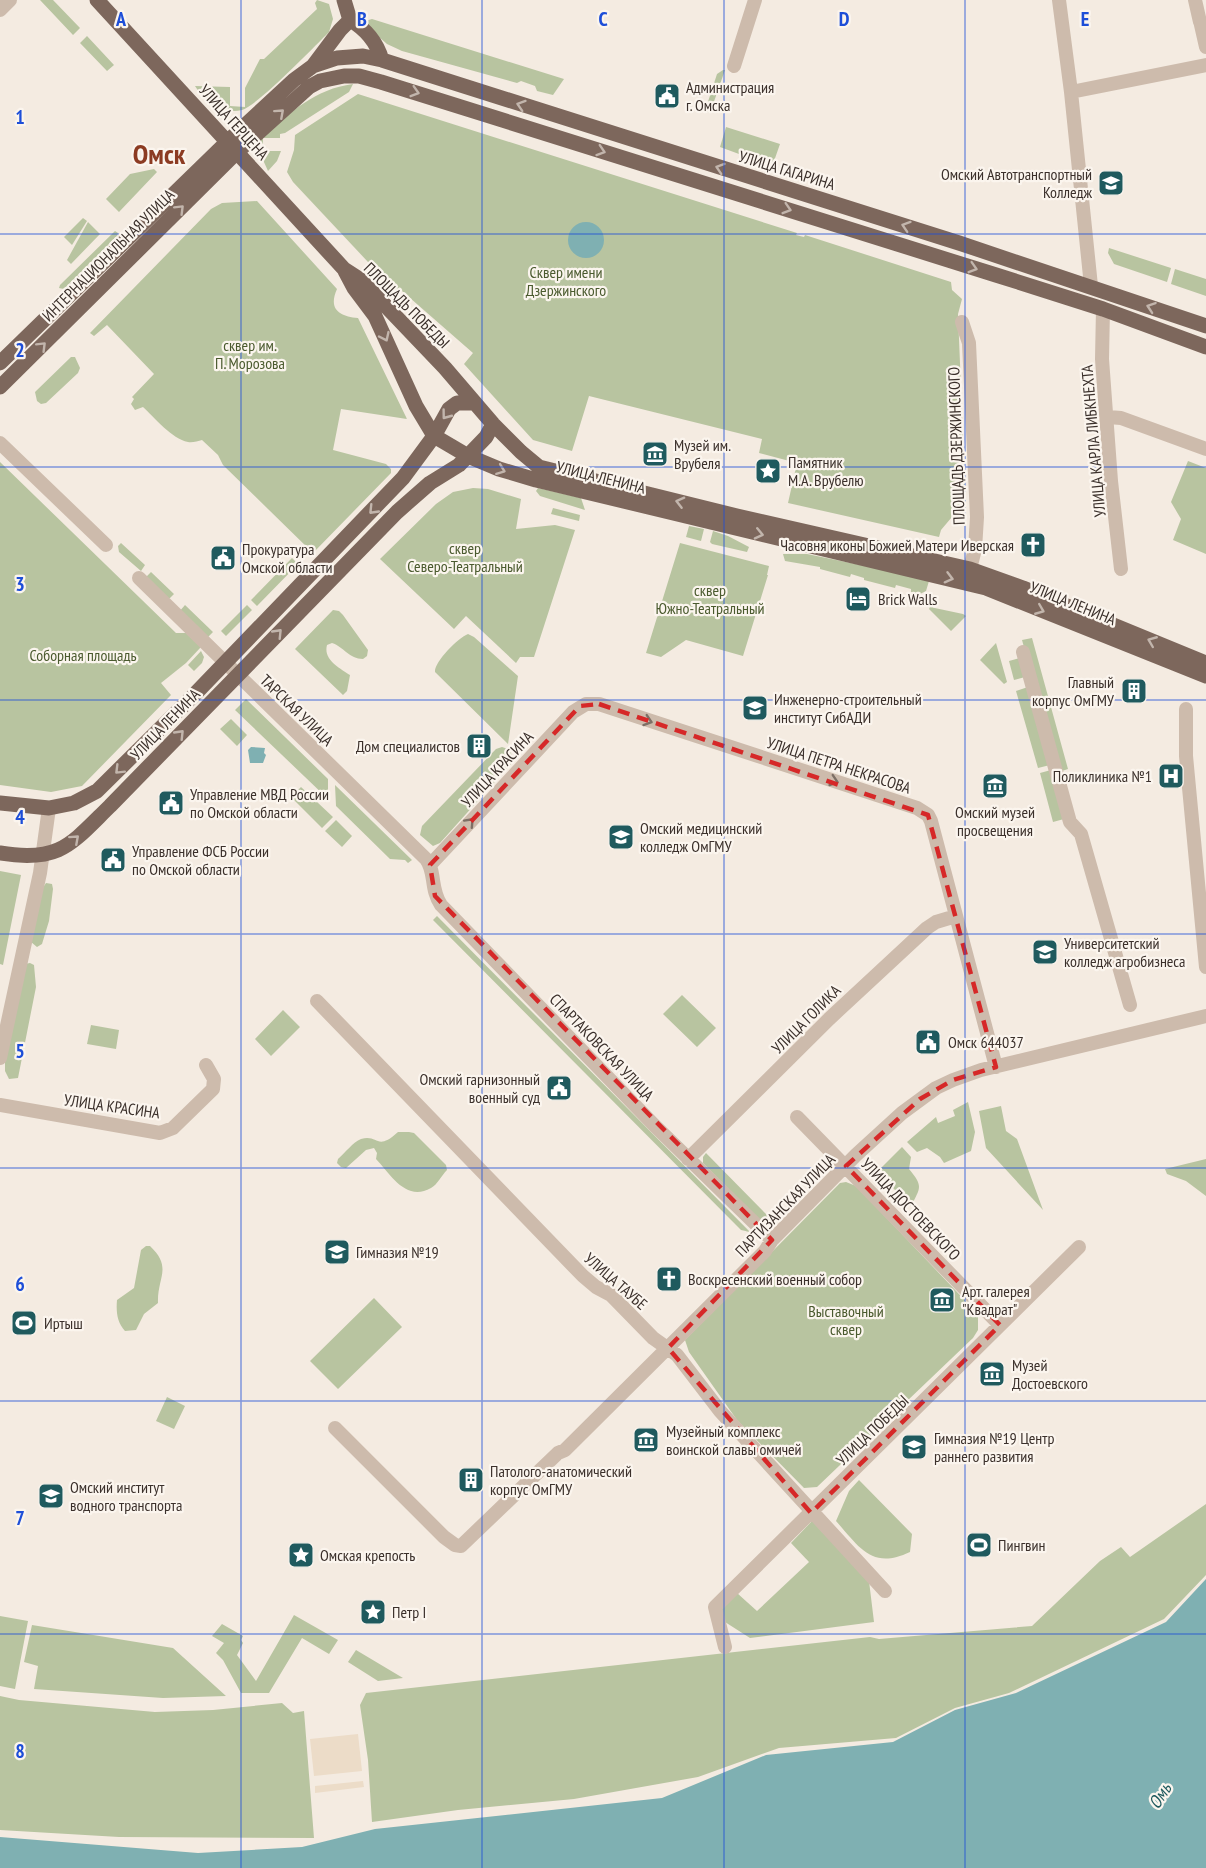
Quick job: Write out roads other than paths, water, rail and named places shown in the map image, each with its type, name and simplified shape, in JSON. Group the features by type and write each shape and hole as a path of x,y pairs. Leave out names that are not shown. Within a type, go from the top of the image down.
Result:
{"main road":[{"name":"УЛИЦА ГЕРЦЕНА","path":"97,0 344,269"},
{"path":"344,0 350,20 360,26 378,46 382,60"},
{"path":"313,66 350,20"},
{"name":"ИНТЕРНАЦИОНАЛЬНАЯ УЛИЦА","path":"0,387 233,147 294,80 313,66 328,60 355,56"},
{"name":"УЛИЦА ГАГАРИНА","path":"355,56 382,60 949,239 1206,326"},
{"name":"ИНТЕРНАЦИОНАЛЬНАЯ УЛИЦА","path":"0,363 233,147 309,87 329,78 359,76 571,141"},
{"path":"577,123 571,141 1103,309 1206,347"},
{"name":"ПЛОЩАДЬ ПОБЕДЫ","path":"344,269 361,280 445,368 470,403 520,452 539,467"},
{"name":"ПЛОЩАДЬ ПОБЕДЫ","path":"344,269 354,288 375,316 416,406 434,436 468,456"},
{"path":"434,436 449,409 457,403 470,403"},
{"path":"468,456 486,437 493,424"},
{"name":"УЛИЦА ЛЕНИНА","path":"0,803 48,808 74,803 97,791 320,566 403,478 434,436"},
{"name":"УЛИЦА ЛЕНИНА","path":"0,853 41,855 60,851 69,845 110,806 332,577 417,494 459,465 468,456 519,476 986,588 1206,676"},
{"name":"УЛИЦА ЛЕНИНА","path":"539,467 737,516 970,569 1023,588 1206,663"},
{"path":"320,566 332,577"}],"street":[{"path":"0,10 10,0"},
{"path":"734,66 755,0"},
{"path":"1059,0 1091,286"},
{"path":"1195,0 1206,47"},
{"path":"1071,92 1205,69"},
{"name":"УЛИЦА КАРЛА ЛИБКНЕХТА","path":"1103,309 1102,359 1111,481 1121,569"},
{"name":"ПЛОЩАДЬ ДЗЕРЖИНСКОГО","path":"962,322 969,343 976,517 975,549 970,569"},
{"path":"1108,417 1121,418 1206,449"},
{"path":"0,444 106,545"},
{"name":"ТАРСКАЯ УЛИЦА","path":"139,578 430,865"},
{"path":"1023,652 1070,822 1081,834 1130,1005"},
{"name":"УЛИЦА КРАСИНА","path":"430,865 573,712 580,706 593,704"},
{"name":"УЛИЦА ПЕТРА НЕКРАСОВА","path":"593,704 923,811 928,815 996,1067"},
{"path":"1186,709 1186,756 1206,967"},
{"path":"0,1058 40,873 48,808"},
{"name":"СПАРТАКОВСКАЯ УЛИЦА","path":"430,865 433,888 441,905 688,1159 772,1240"},
{"name":"УЛИЦА ГОЛИКА","path":"688,1159 829,1019 927,928 936,922 956,916"},
{"name":"УЛИЦА ТАУБЕ","path":"317,1001 583,1276 596,1287 611,1295 653,1338 677,1356 720,1411 885,1591"},
{"name":"ПАРТИЗАНСКАЯ УЛИЦА","path":"335,1428 444,1537 455,1545 461,1546 558,1453 565,1450 765,1251 772,1240 846,1166 920,1099 953,1080 996,1067 1206,1016"},
{"name":"УЛИЦА КРАСИНА","path":"0,1105 160,1133 173,1128 213,1089 214,1080 207,1065"},
{"name":"УЛИЦА ДОСТОЕВСКОГО","path":"797,1118 1000,1325"},
{"name":"УЛИЦА ПОБЕДЫ","path":"725,1647 715,1607 1079,1246"}],"water":[{"path":"586,222 599,227 604,240 599,253 586,258 573,253 568,240 573,227"},
{"path":"251,747 265,748 266,755 263,763 250,763 248,750"},
{"name":"Омь","path":"1206,1579 1206,1868 0,1868 0,1837 198,1853 302,1847 375,1829 662,1798 766,1755 893,1742 955,1710 1016,1693 1166,1622"}],"place":[{"name":"Администрация г. Омска","path":"667,96"},
{"name":"Омский Автотранспортный Колледж","path":"1111,183"},
{"name":"Музей им. Врубеля","path":"655,454"},
{"name":"Памятник М.А. Врубелю","path":"768,471"},
{"name":"Часовня иконы Божией Матери Иверская","path":"1033,545"},
{"name":"Прокуратура Омской области","path":"223,558"},
{"name":"Brick Walls","path":"858,599"},
{"name":"Главный корпус ОмГМУ","path":"1134,691"},
{"name":"Инженерно-строительный институт СибАДИ","path":"755,708"},
{"name":"Дом специалистов","path":"479,746"},
{"name":"Поликлиника №1","path":"1171,776"},
{"name":"Омский музей просвещения","path":"995,786"},
{"name":"Управление МВД России по Омской области","path":"171,803"},
{"name":"Омский медицинский колледж ОмГМУ","path":"621,837"},
{"name":"Управление ФСБ России по Омской области","path":"113,860"},
{"name":"Университетский колледж агробизнеса","path":"1045,952"},
{"name":"Омск 644037","path":"928,1042"},
{"name":"Омский гарнизонный военный суд","path":"559,1088"},
{"name":"Гимназия №19","path":"337,1252"},
{"name":"Воскресенский военный собор","path":"669,1279"},
{"name":"Арт. галерея \"Квадрат\"","path":"942,1300"},
{"name":"Иртыш","path":"24,1323"},
{"name":"Музей Достоевского","path":"992,1374"},
{"name":"Музейный комплекс воинской славы омичей","path":"646,1440"},
{"name":"Гимназия №19 Центр раннего развития","path":"914,1447"},
{"name":"Патолого-анатомический корпус ОмГМУ","path":"471,1480"},
{"name":"Омский институт водного транспорта","path":"51,1496"},
{"name":"Пингвин","path":"979,1545"},
{"name":"Омская крепость","path":"301,1555"},
{"name":"Петр I","path":"373,1612"}],"district":[{"name":"Омск","path":"159,154"}],"park label":[{"name":"Сквер имени Дзержинского","path":"566,281"},
{"name":"сквер им. П. Морозова","path":"250,354"},
{"name":"сквер Северо-Театральный","path":"465,557"},
{"name":"сквер Южно-Театральный","path":"710,599"},
{"name":"Соборная площадь","path":"83,655"},
{"name":"Выставочный сквер","path":"846,1320"}]}
